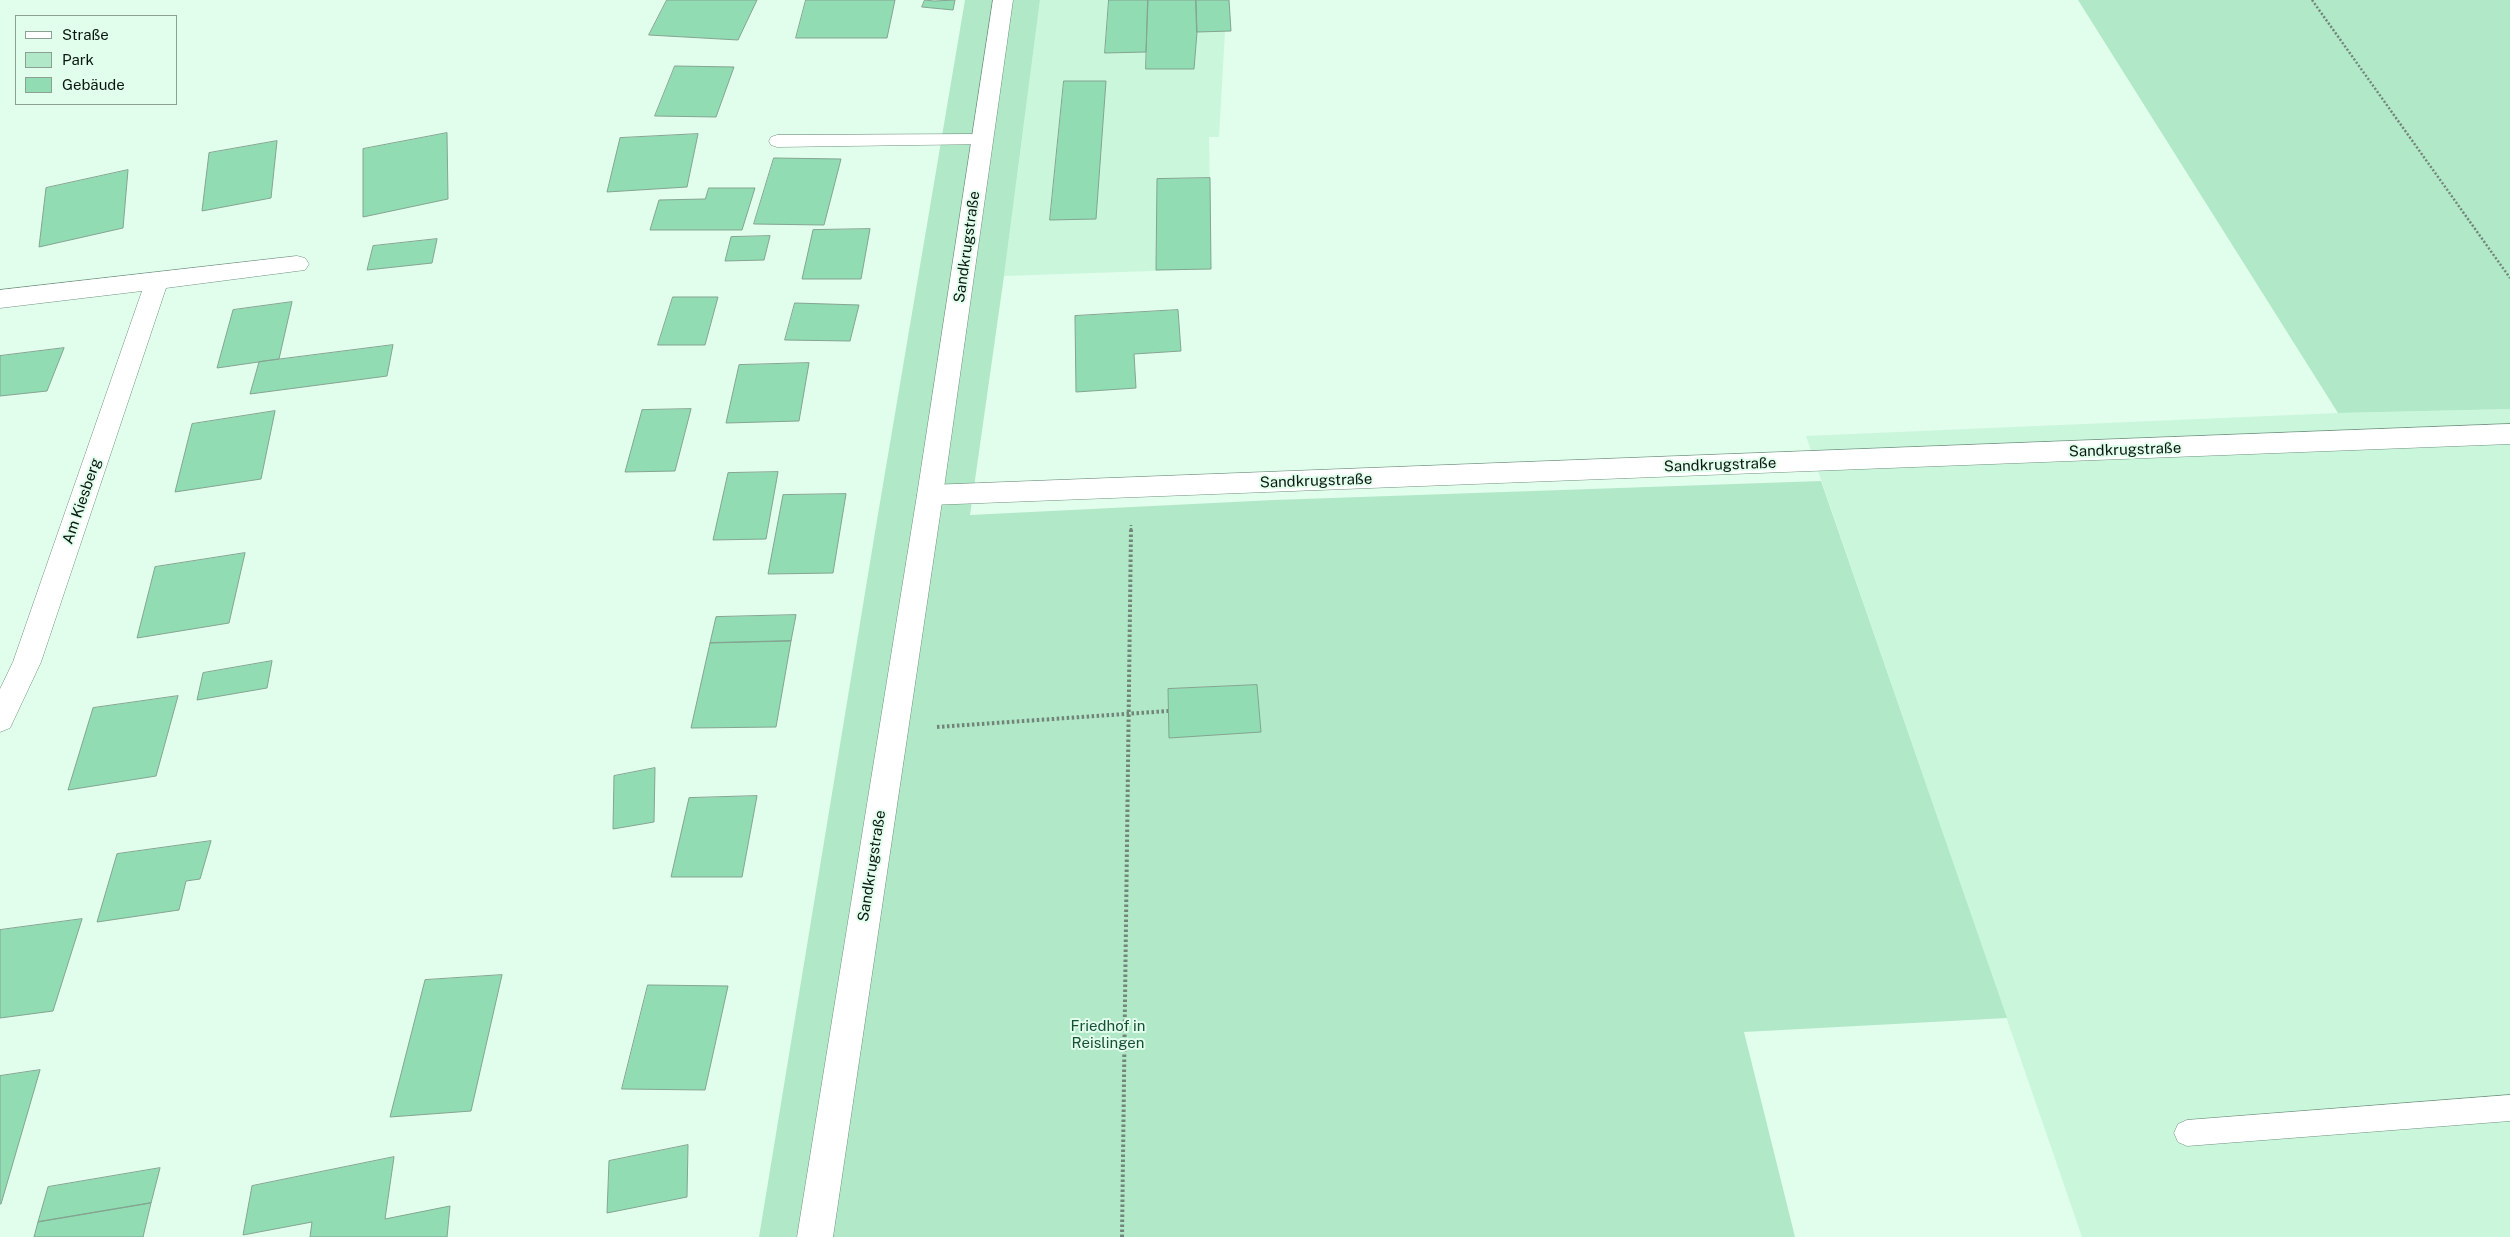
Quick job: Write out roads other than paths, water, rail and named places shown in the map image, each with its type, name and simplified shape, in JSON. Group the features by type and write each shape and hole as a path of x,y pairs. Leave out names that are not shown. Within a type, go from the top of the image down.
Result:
{"street":[{"name":"Sandkrugstraße","path":"815,1237 930,495 1003,0"},
{"path":"0,299 297,264"},
{"name":"Am Kiesberg","path":"0,719 27,662 157,280"},
{"name":"Sandkrugstraße","path":"930,495 2510,434"}],"lane":[{"path":"777,141 982,140"},
{"path":"2187,1133 2510,1108"}],"park label":[{"name":"Friedhof in Reislingen","path":"1108,1034"}]}
